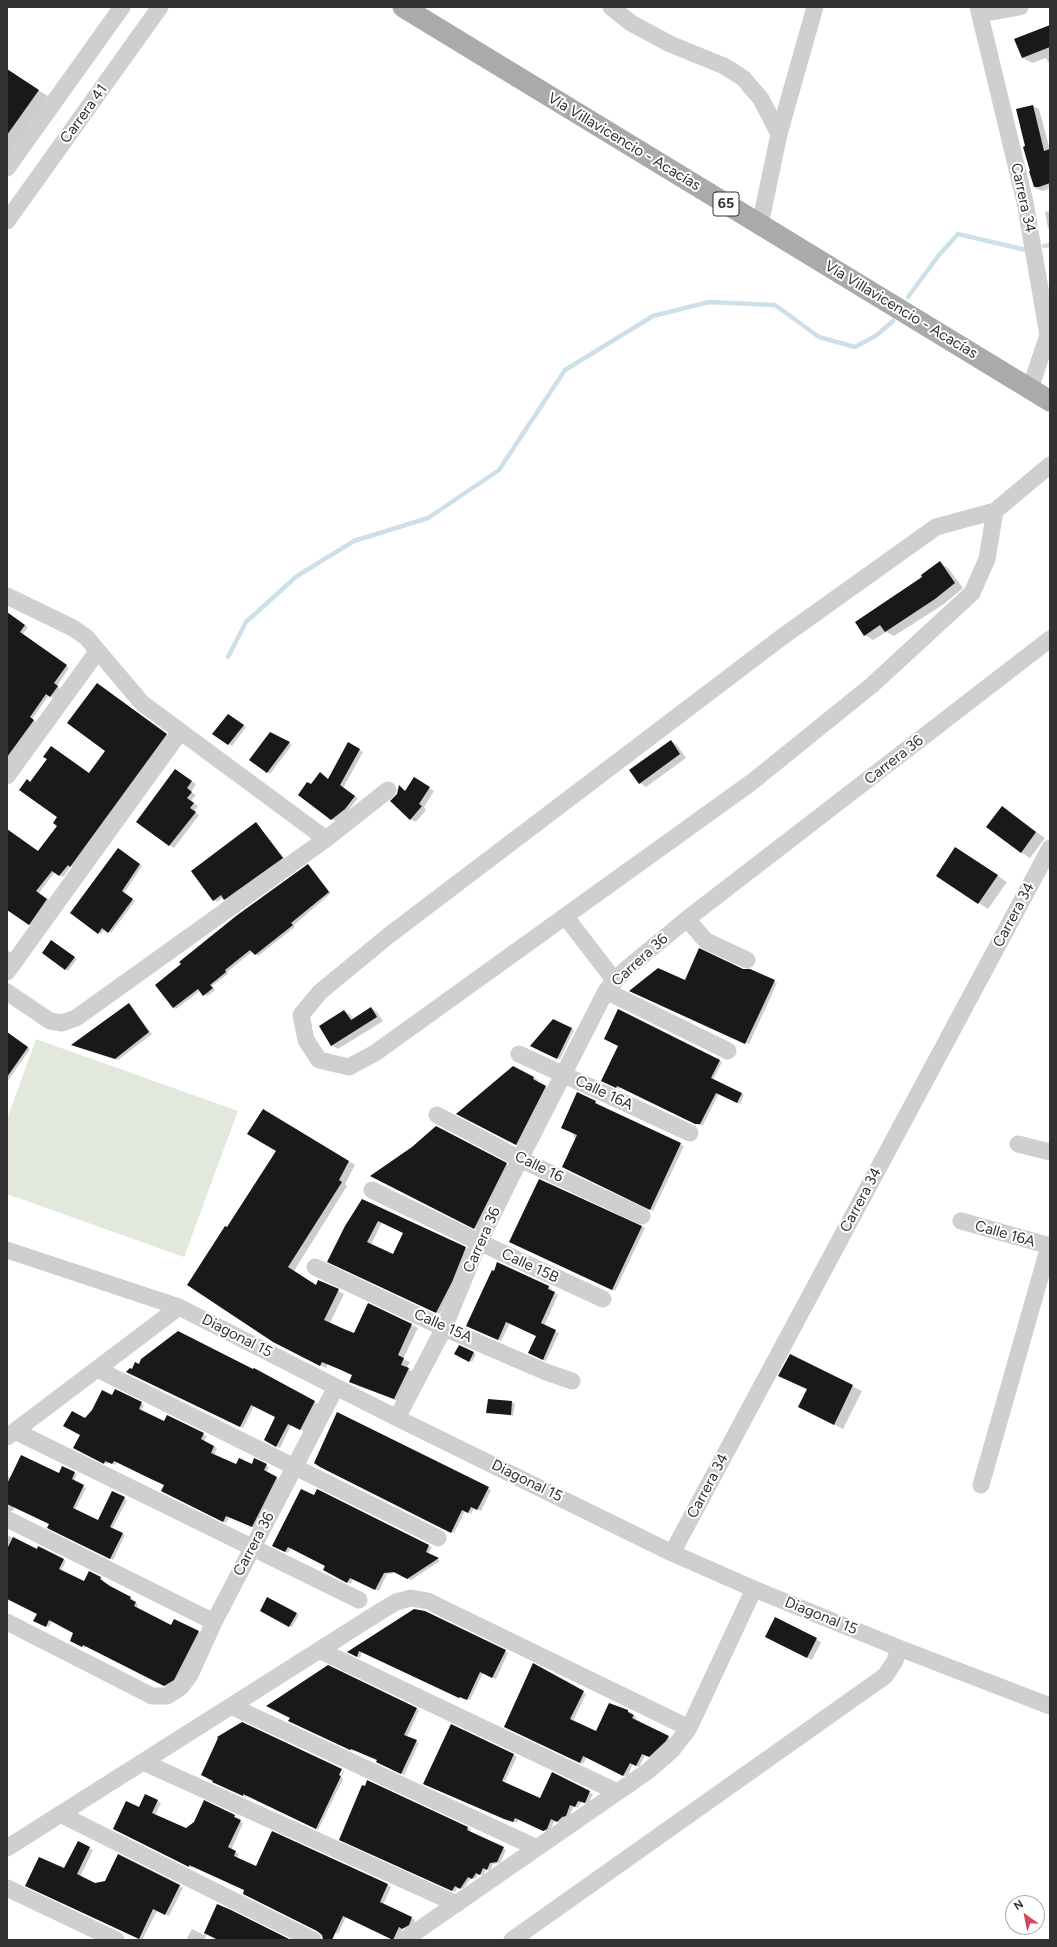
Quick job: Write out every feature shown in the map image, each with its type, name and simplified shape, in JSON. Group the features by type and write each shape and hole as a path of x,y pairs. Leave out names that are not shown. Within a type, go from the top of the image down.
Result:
{"main road":[{"name":"Vía Villavicencio - Acacías","path":"403,7 1050,402"}],"street":[{"name":"Carrera 41","path":"7,168 122,7"},
{"name":"Carrera 41","path":"7,221 160,7"},
{"path":"611,7 638,27 670,44 724,66 743,78 761,99 779,134"},
{"path":"760,225 779,134 815,7"},
{"path":"979,10 1020,7"},
{"name":"Carrera 34","path":"979,10 1025,202 1048,335 1030,389"},
{"path":"995,511 987,559 972,593 872,685 752,782 375,1053 349,1067 319,1060 306,1040 301,1015 320,992 388,936 782,637 936,527 995,511 1050,465"},
{"path":"7,596 73,628 86,637 142,704 326,839"},
{"name":"Carrera 36","path":"397,1418 444,1328 479,1242 563,1074 610,986 625,970 687,919 1050,639"},
{"path":"7,776 97,652"},
{"path":"7,972 180,732"},
{"path":"7,992 50,1021 62,1023 76,1018 326,839 388,790"},
{"name":"Carrera 34","path":"672,1553 1050,848"},
{"path":"566,916 610,986 728,1051"},
{"path":"687,919 706,941 747,960"},
{"name":"Calle 16A","path":"519,1054 690,1133"},
{"name":"Calle 16","path":"438,1115 520,1159 642,1216"},
{"path":"1018,1144 1050,1152"},
{"name":"Calle 15B","path":"372,1190 479,1242 603,1299"},
{"name":"Calle 16A","path":"960,1221 1050,1246"},
{"path":"981,1485 1050,1246"},
{"name":"Diagonal 15","path":"7,1250 179,1307 397,1418 672,1553 754,1589 899,1648 1050,1706"},
{"name":"Calle 15A","path":"315,1267 444,1328 546,1372 572,1381"},
{"path":"179,1307 11,1434 253,1547 359,1600"},
{"path":"97,1369 438,1538"},
{"name":"Carrera 36","path":"7,1622 136,1690 152,1696 167,1696 181,1687 190,1675 214,1622 336,1387"},
{"path":"7,1519 214,1622"},
{"path":"404,1940 648,1771 672,1750 689,1728 754,1589"},
{"path":"7,1848 396,1602 411,1598 428,1601 689,1728"},
{"path":"512,1940 885,1676 895,1661 899,1648"},
{"path":"319,1650 617,1792"},
{"path":"231,1706 537,1848"},
{"path":"143,1762 457,1904"},
{"path":"60,1814 313,1940"},
{"path":"7,1888 116,1940"}],"shaded area":[{"path":"36,1039 238,1111 184,1257 7,1194 7,1119"}],"building":[{"path":"1050,25 1050,47 1022,58 1014,39"},
{"path":"7,69 39,90 7,135"},
{"path":"1033,105 1044,151 1050,149 1050,183 1039,187 1034,187 1029,171 1023,147 1025,146 1016,109"},
{"path":"940,561 955,583 935,599 885,632 880,625 864,636 855,622 922,577 921,575"},
{"path":"7,612 25,625 20,632 67,665 54,683 58,686 50,697 46,694 30,717 34,720 7,757"},
{"path":"97,683 167,734 70,867 68,865 59,876 52,871 36,891 47,899 29,925 7,910 7,829 38,851 57,826 53,823 57,817 19,790 27,779 30,782 47,759 43,757 51,746 89,773 105,751 67,723"},
{"path":"228,714 244,725 228,745 212,734"},
{"path":"270,732 290,742 267,773 249,760"},
{"path":"671,740 680,754 639,784 629,770"},
{"path":"348,742 360,749 340,785 355,796 345,809 331,820 298,795 307,782 311,784 320,772 328,779"},
{"path":"175,769 192,781 187,788 192,792 187,798 194,803 190,808 196,812 169,846 136,822"},
{"path":"414,777 430,787 419,804 422,806 410,820 390,801 397,794 399,785 405,791"},
{"path":"1002,806 1036,832 1021,853 986,827"},
{"path":"256,822 283,858 224,900 221,895 213,901 191,871"},
{"path":"955,847 998,875 978,904 936,876"},
{"path":"118,848 140,864 122,891 133,899 108,933 102,928 98,934 70,913"},
{"path":"308,864 329,892 291,923 293,925 255,955 250,950 225,970 226,972 210,985 213,988 203,996 198,989 173,1008 155,985 181,964 179,962 236,916"},
{"path":"51,940 75,957 65,970 42,953"},
{"path":"699,948 743,969 750,969 775,980 745,1044 629,991 658,968 685,980"},
{"path":"129,1003 149,1032 115,1059 71,1045"},
{"path":"371,1007 377,1017 331,1046 319,1026 344,1010 351,1020"},
{"path":"618,1009 720,1060 711,1078 742,1093 737,1103 716,1093 700,1124 695,1124 617,1086 616,1088 601,1081 618,1046 604,1039"},
{"path":"553,1019 572,1028 557,1059 530,1046"},
{"path":"7,1032 28,1047 7,1077"},
{"path":"513,1066 534,1077 533,1079 546,1086 516,1145 456,1114"},
{"path":"577,1092 596,1101 595,1103 681,1143 650,1210 562,1167 577,1135 561,1128"},
{"path":"263,1109 349,1161 339,1180 342,1182 288,1267 316,1285 318,1280 339,1289 324,1320 354,1333 368,1303 412,1324 398,1355 404,1358 401,1365 409,1368 394,1399 349,1382 352,1375 322,1362 320,1366 273,1342 187,1285 225,1226 227,1227 276,1151 247,1134"},
{"path":"436,1126 507,1163 474,1229 370,1176 412,1147"},
{"path":"539,1179 642,1226 612,1290 509,1242"},
{"path":"362,1199 466,1247 452,1282 436,1313 327,1262 345,1226","holes":["378,1221 403,1233 393,1254 367,1242"]},
{"path":"497,1262 549,1286 548,1289 555,1292 541,1323 556,1330 543,1360 528,1353 536,1336 506,1322 498,1340 466,1326 492,1270 494,1271"},
{"path":"178,1331 253,1369 254,1368 315,1401 300,1430 288,1424 276,1447 264,1440 275,1417 251,1405 240,1427 126,1372 130,1368 132,1369 135,1362 139,1364 141,1359"},
{"path":"459,1345 474,1352 469,1362 454,1354"},
{"path":"790,1354 853,1385 834,1425 798,1407 807,1389 778,1376"},
{"path":"115,1389 142,1402 139,1409 164,1421 167,1415 204,1433 201,1439 214,1446 211,1453 236,1464 239,1458 252,1464 254,1458 267,1464 264,1470 277,1477 252,1527 226,1516 223,1522 161,1491 164,1485 114,1461 112,1464 105,1461 104,1464 73,1448 80,1435 63,1426 72,1411 85,1418 92,1410 102,1390 112,1395"},
{"path":"488,1399 512,1401 511,1415 486,1413"},
{"path":"337,1412 489,1487 477,1510 471,1507 468,1513 462,1510 451,1533 314,1463"},
{"path":"21,1455 59,1473 62,1466 75,1472 72,1479 84,1485 73,1508 98,1520 112,1491 125,1497 110,1527 123,1533 110,1559 47,1528 49,1524 7,1504 7,1484"},
{"path":"301,1489 314,1495 317,1489 429,1545 426,1552 439,1558 407,1579 394,1572 384,1573 375,1590 350,1578 347,1583 323,1570 325,1566 288,1547 285,1552 272,1546"},
{"path":"13,1537 37,1549 38,1546 64,1559 59,1569 84,1581 89,1571 101,1577 100,1579 110,1586 131,1597 130,1599 136,1602 134,1606 171,1625 174,1619 199,1631 174,1680 164,1686 83,1645 82,1647 70,1641 73,1633 49,1620 46,1627 33,1621 37,1614 7,1599 7,1549"},
{"path":"267,1597 297,1613 289,1627 260,1611"},
{"path":"414,1609 425,1611 506,1650 492,1678 480,1672 467,1700 460,1697 459,1698 359,1651 357,1657 347,1652"},
{"path":"775,1617 817,1638 807,1658 765,1637"},
{"path":"533,1663 584,1691 570,1719 596,1731 609,1703 628,1710 628,1712 634,1715 632,1718 669,1736 666,1741 649,1757 642,1754 636,1766 630,1763 623,1776 583,1756 580,1763 504,1727"},
{"path":"328,1665 417,1708 404,1735 417,1740 401,1774 376,1762 377,1760 351,1749 350,1750 288,1721 290,1718 266,1706"},
{"path":"242,1722 342,1769 339,1775 341,1776 316,1829 243,1794 243,1796 212,1782 213,1781 201,1775 218,1738 217,1737"},
{"path":"451,1724 514,1754 502,1781 540,1798 552,1772 590,1791 585,1803 578,1801 575,1807 570,1805 566,1816 562,1817 557,1822 551,1819 547,1829 543,1831 515,1818 513,1822 504,1819 423,1784"},
{"path":"367,1780 468,1827 467,1830 504,1847 497,1862 490,1863 487,1870 483,1868 480,1875 476,1873 472,1879 468,1877 460,1889 455,1886 452,1891 339,1840 362,1785 365,1786"},
{"path":"145,1794 158,1800 152,1813 186,1828 194,1822 204,1800 235,1815 234,1817 241,1820 228,1847 236,1851 234,1856 256,1866 272,1831 388,1884 380,1902 412,1917 409,1925 402,1929 399,1927 393,1940 343,1916 332,1940 323,1940 322,1935 317,1931 243,1894 244,1890 189,1865 189,1867 113,1829 126,1801 139,1807"},
{"path":"78,1841 90,1847 77,1874 95,1883 105,1881 118,1854 180,1885 165,1915 153,1909 139,1939 25,1886 39,1857 64,1868"},
{"path":"217,1904 291,1940 218,1940 204,1933"}],"waterway":[{"path":"908,297 939,255 958,234 1026,250"},
{"path":"1044,246 1050,245"},
{"path":"228,657 246,622 297,576 354,541 428,518 499,470 565,370 653,316 709,302 775,305 819,337 855,347 877,335 893,321"}]}
